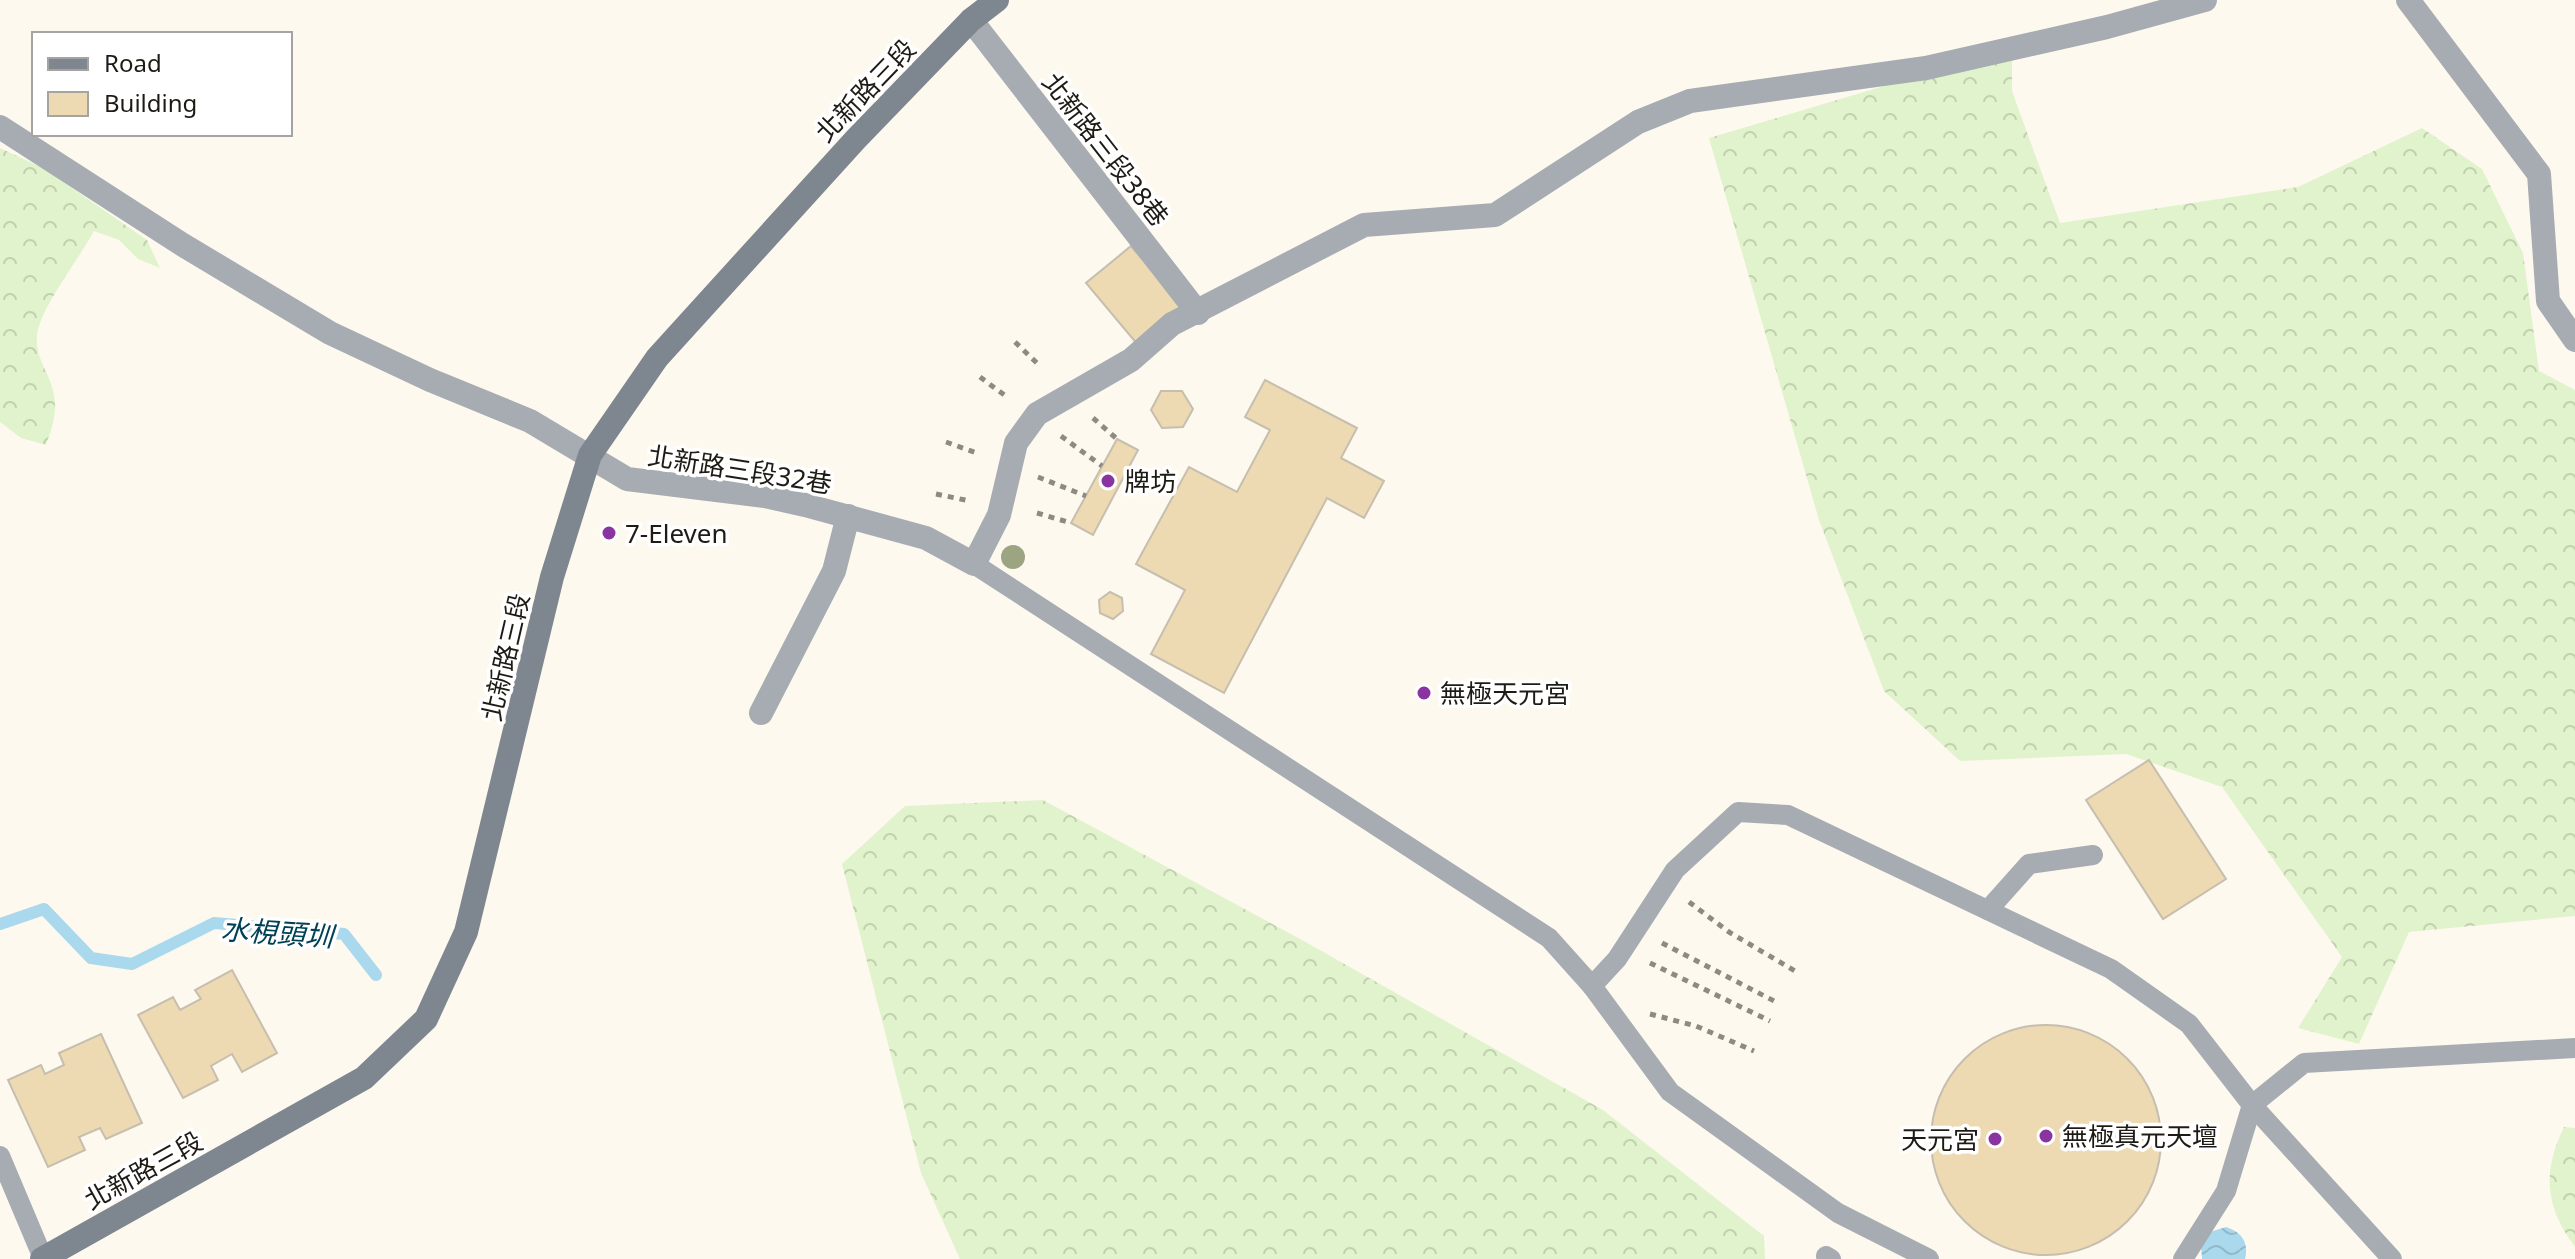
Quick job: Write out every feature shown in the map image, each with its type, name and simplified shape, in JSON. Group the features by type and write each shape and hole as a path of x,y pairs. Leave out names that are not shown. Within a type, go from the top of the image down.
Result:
{"main road":[{"name":"北新路三段","path":"42,1259 364,1078 426,1019 466,932 552,577 590,455 657,358 856,139 971,20 997,0"}],"street":[{"path":"974,564 999,515 1016,443 1037,414 1131,360 1172,324 1364,225 1495,215 1638,122 1690,101 1926,68 2107,27 2205,0"},
{"path":"2408,0 2539,174 2548,301 2575,340"},
{"name":"北新路三段38巷","path":"971,20 1198,313"},
{"name":"北新路三段32巷","path":"0,127 183,245 330,333 430,380 530,421 627,479 765,496 848,516 926,538 974,564"},
{"path":"761,713 834,571 848,516"}],"lane":[{"path":"974,564 1549,938 1592,986 1670,1092 1838,1213 1929,1259"},
{"path":"1592,986 1617,959 1675,870 1738,812 1788,815 2111,969 2189,1024 2252,1105 2392,1259"},
{"path":"1988,910 2029,864 2093,855"},
{"path":"2183,1259 2226,1191 2252,1105 2304,1063 2575,1048"},
{"path":"0,1156 42,1259"}],"path":[{"path":"1015,342 1040,366"},
{"path":"980,377 1007,397"},
{"path":"1086,412 1117,439"},
{"path":"1057,434 1102,466"},
{"path":"946,442 977,453"},
{"path":"1037,477 1086,496"},
{"path":"936,494 971,501"},
{"path":"1037,513 1071,523"},
{"path":"1685,899 1729,932 1795,971"},
{"path":"1660,942 1778,1003"},
{"path":"1650,963 1770,1021"},
{"path":"1650,1014 1696,1026 1754,1051"}],"green space":[{"path":"2012,48 2012,91 2060,223 2298,187 2422,128 2482,169 2523,253 2539,371 2575,390 2575,916 2409,932 2359,1044 2298,1028 2342,957 2222,787 2126,754 1960,761 1884,691 1819,520 1709,138"},
{"path":"0,148 43,168 147,240 160,268 138,259 119,240 94,231 52,298 39,325 38,351 55,404 53,425 46,445 21,438 0,422"},
{"path":"1043,800 1302,940 1603,1110 1764,1236 1765,1259 960,1259 921,1173 842,864 905,806"},
{"path":"2564,1127 2575,1128 2575,1247 2558,1218 2550,1189 2552,1159"}],"water":[{"path":"2226,1227 2243,1239 2245,1259 2202,1259 2201,1246 2210,1232"}],"building":[{"path":"1131,246 1183,308 1138,345 1086,283"},
{"path":"1265,380 1357,428 1341,458 1384,481 1364,518 1327,498 1224,693 1151,654 1185,590 1136,564 1189,467 1237,492 1270,430 1245,417"},
{"path":"1161,391 1182,391 1193,409 1183,427 1162,428 1151,410"},
{"name":"牌坊","path":"1117,439 1138,450 1093,535 1071,523"},
{"path":"1110,592 1122,598 1123,611 1113,619 1100,613 1099,600"},
{"path":"2149,760 2226,879 2163,919 2086,800"},
{"path":"232,970 277,1053 242,1072 232,1054 211,1066 218,1080 183,1098 138,1015 173,997 180,1010 201,999 195,990"},
{"name":"無極真元天壇","path":"2046,1025 2090,1033 2128,1058 2153,1096 2161,1140 2153,1184 2128,1222 2090,1247 2046,1255 2002,1247 1964,1222 1939,1184 1931,1140 1939,1096 1964,1058 2002,1033"},
{"path":"101,1034 142,1123 106,1139 100,1128 79,1137 85,1150 48,1167 8,1080 41,1065 45,1074 64,1065 59,1053"}],"waterway":[{"name":"水梘頭圳","path":"0,924 44,909 91,958 132,964 214,923 344,934 376,975"}],"place":[{"name":"牌坊","path":"1108,481"},
{"name":"7-Eleven","path":"609,533"},
{"name":"無極天元宮","path":"1424,693"},
{"name":"無極真元天壇","path":"2046,1136"},
{"name":"天元宮","path":"1995,1139"}]}
